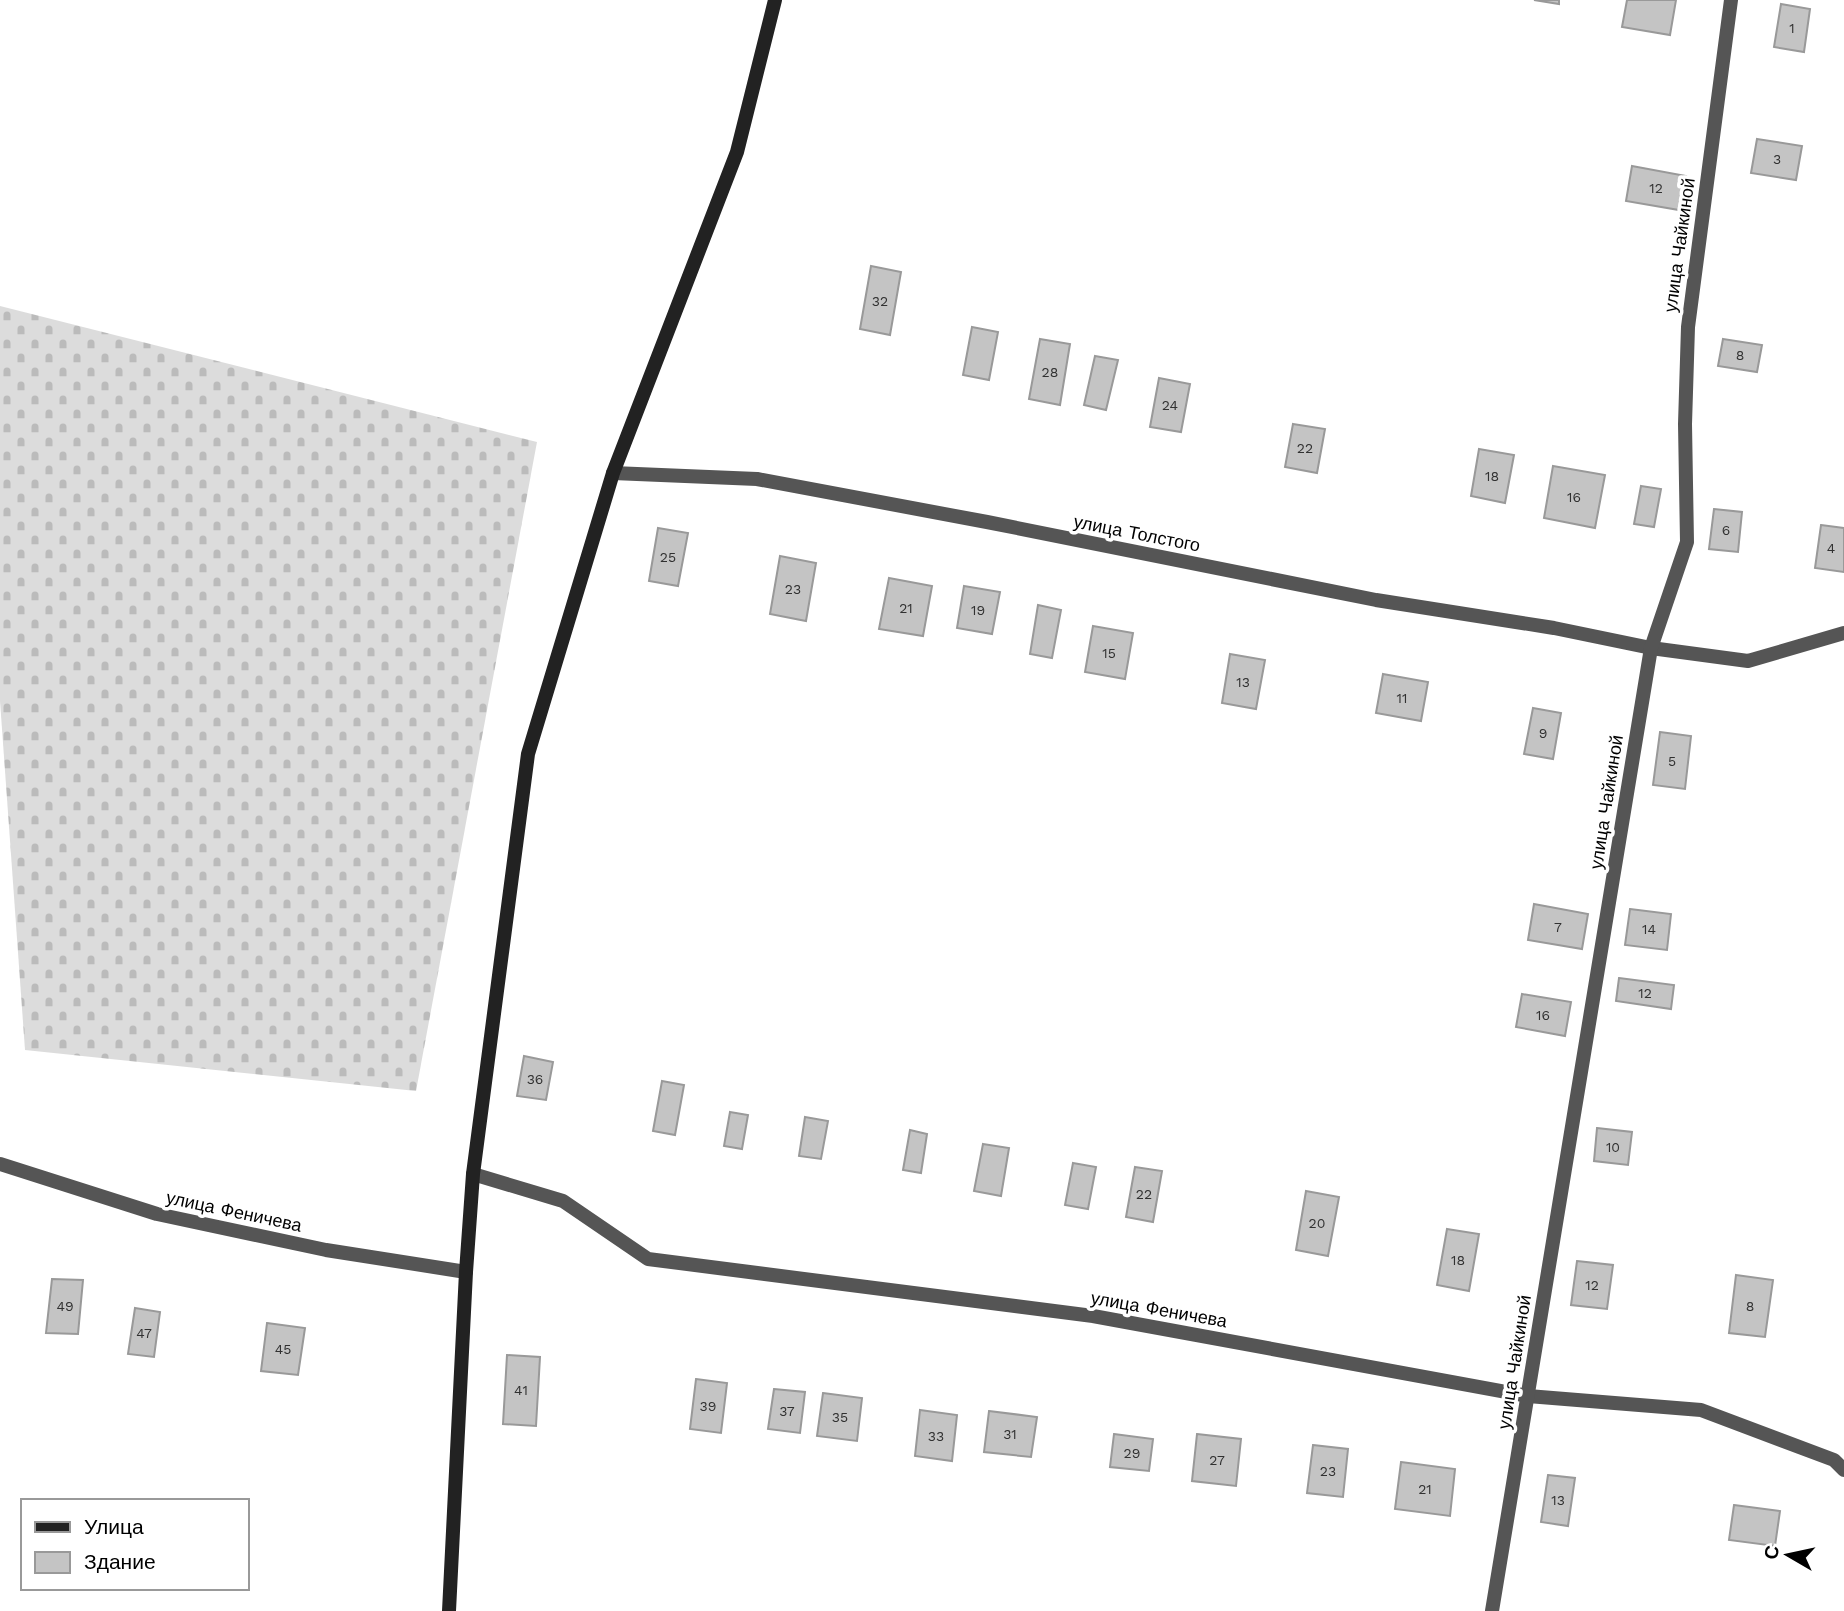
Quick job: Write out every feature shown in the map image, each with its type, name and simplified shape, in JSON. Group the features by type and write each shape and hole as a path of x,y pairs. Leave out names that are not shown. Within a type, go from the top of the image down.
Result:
{"street":[{"path":"449,1611 473,1174 528,754 613,472 737,152 775,0"},
{"name":"улица Чайкиной","path":"1492,1611 1651,648 1687,542 1685,424 1688,327 1731,0"},
{"name":"улица Толстого","path":"613,472 757,478 1376,600 1554,628 1651,648 1748,660 1844,633"},
{"name":"улица Феничева","path":"0,1164 157,1214 326,1250 466,1272"},
{"name":"улица Феничева","path":"473,1174 563,1201 648,1259 1093,1316 1528,1396 1701,1410 1835,1460 1844,1470"}],"green space":[{"path":"0,306 537,442 416,1091 25,1050 0,701"}],"building":[{"path":"1534,0 1559,0 1559,4"},
{"path":"1627,0 1676,0 1670,35 1622,27"},
{"path":"1781,4 1810,9 1804,52 1774,47"},
{"path":"1757,139 1802,146 1796,180 1751,173"},
{"path":"1632,166 1686,176 1679,210 1626,201"},
{"path":"871,266 901,272 890,335 860,329"},
{"path":"972,327 998,332 989,380 963,375"},
{"path":"1040,339 1070,344 1060,405 1029,399"},
{"path":"1723,339 1762,345 1757,372 1718,366"},
{"path":"1095,356 1118,360 1106,410 1084,405"},
{"path":"1159,378 1190,384 1181,432 1150,427"},
{"path":"1293,424 1325,429 1317,473 1285,467"},
{"path":"1479,449 1514,455 1505,503 1471,496"},
{"path":"1553,466 1605,475 1595,528 1544,518"},
{"path":"1641,486 1661,489 1654,527 1634,524"},
{"path":"1714,509 1742,512 1738,552 1709,549"},
{"path":"1821,525 1844,528 1844,572 1815,568"},
{"path":"658,528 688,533 678,586 649,581"},
{"path":"780,556 816,563 806,621 770,614"},
{"path":"889,578 932,586 923,636 879,629"},
{"path":"964,586 1000,592 992,634 957,628"},
{"path":"1038,605 1061,610 1052,658 1030,654"},
{"path":"1093,626 1133,633 1125,679 1085,672"},
{"path":"1230,654 1265,660 1256,709 1222,703"},
{"path":"1383,674 1428,682 1421,721 1376,713"},
{"path":"1533,708 1561,713 1553,759 1524,754"},
{"path":"1660,732 1691,736 1685,789 1653,785"},
{"path":"1534,904 1588,914 1582,949 1528,940"},
{"path":"1630,909 1671,914 1667,950 1625,945"},
{"path":"1619,978 1674,985 1671,1009 1616,1001"},
{"path":"1522,994 1571,1002 1565,1036 1516,1027"},
{"path":"524,1056 553,1062 546,1100 517,1096"},
{"path":"662,1081 684,1085 675,1135 653,1131"},
{"path":"730,1112 748,1115 742,1149 724,1146"},
{"path":"805,1117 828,1121 821,1159 799,1156"},
{"path":"1597,1128 1632,1132 1628,1165 1594,1161"},
{"path":"910,1130 927,1134 921,1173 903,1170"},
{"path":"983,1144 1009,1148 1001,1196 974,1191"},
{"path":"1073,1163 1096,1167 1088,1209 1065,1205"},
{"path":"1135,1167 1162,1171 1153,1222 1126,1217"},
{"path":"1306,1191 1339,1197 1328,1256 1296,1250"},
{"path":"1447,1229 1479,1234 1469,1291 1437,1285"},
{"path":"1577,1261 1613,1265 1607,1309 1571,1305"},
{"path":"1736,1275 1773,1280 1765,1337 1729,1333"},
{"path":"52,1279 83,1280 78,1334 46,1333"},
{"path":"135,1308 160,1312 154,1357 128,1354"},
{"path":"267,1323 305,1328 298,1375 261,1371"},
{"path":"507,1355 540,1357 536,1426 503,1424"},
{"path":"696,1379 727,1383 721,1433 690,1429"},
{"path":"774,1389 805,1392 800,1433 768,1429"},
{"path":"823,1393 862,1398 857,1441 817,1436"},
{"path":"920,1410 957,1415 952,1461 915,1456"},
{"path":"989,1411 1037,1417 1031,1457 984,1452"},
{"path":"1114,1434 1153,1439 1149,1471 1110,1467"},
{"path":"1197,1434 1241,1439 1236,1486 1192,1481"},
{"path":"1313,1445 1348,1449 1343,1497 1307,1493"},
{"path":"1401,1462 1455,1469 1450,1516 1395,1509"},
{"path":"1548,1475 1575,1478 1568,1526 1541,1522"},
{"path":"1734,1505 1780,1511 1775,1546 1729,1540"}]}
